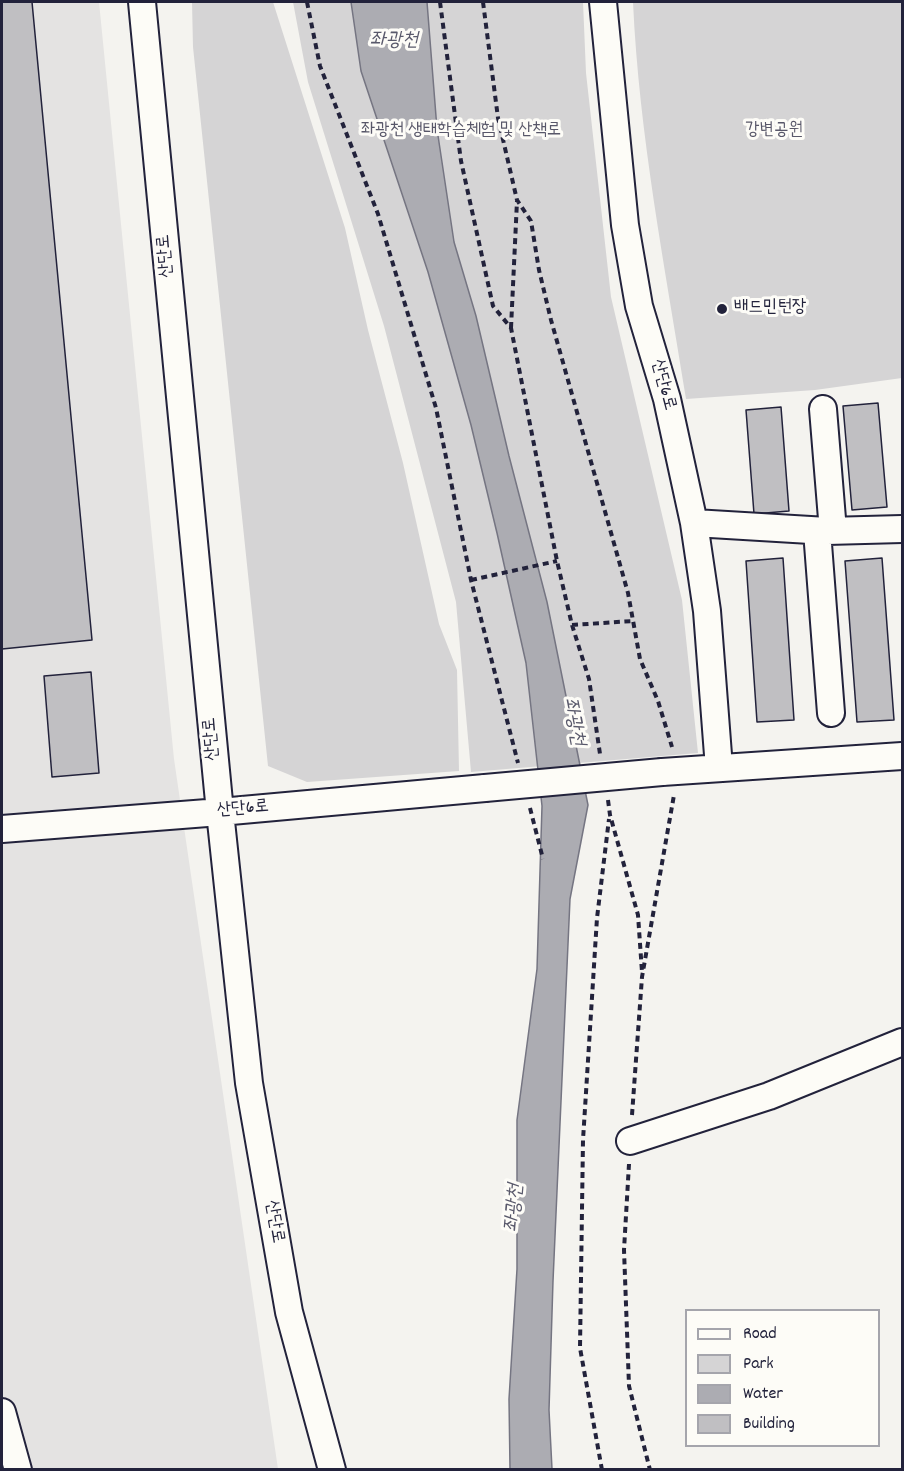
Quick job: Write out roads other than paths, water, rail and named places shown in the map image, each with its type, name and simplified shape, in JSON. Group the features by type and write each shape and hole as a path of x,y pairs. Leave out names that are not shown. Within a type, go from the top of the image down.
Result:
{"street":[{"name":"산단로","path":"142,2 220,812 249,1083 289,1312 332,1470"},
{"name":"산단6로","path":"2,829 719,768 707,611 694,523 667,399 639,306 625,225 603,2"},
{"path":"823,409 831,713"},
{"path":"694,523 825,531 903,529"},
{"path":"719,768 903,756"},
{"path":"630,1141 769,1096 903,1042"},
{"path":"2,1412 18,1470"}],"water":[{"name":"좌광천","path":"351,2 427,2 437,129 454,242 476,316 547,602 588,805 570,899 553,1281 549,1410 552,1469 510,1469 509,1399 517,1269 517,1120 537,969 542,806 526,663 471,425 428,272 361,71"}],"place":[{"name":"배드민턴장","path":"722,309"}],"park label":[{"name":"좌광천 생태학습체험 및 산책로","path":"461,132"},
{"name":"강변공원","path":"774,132"}]}
